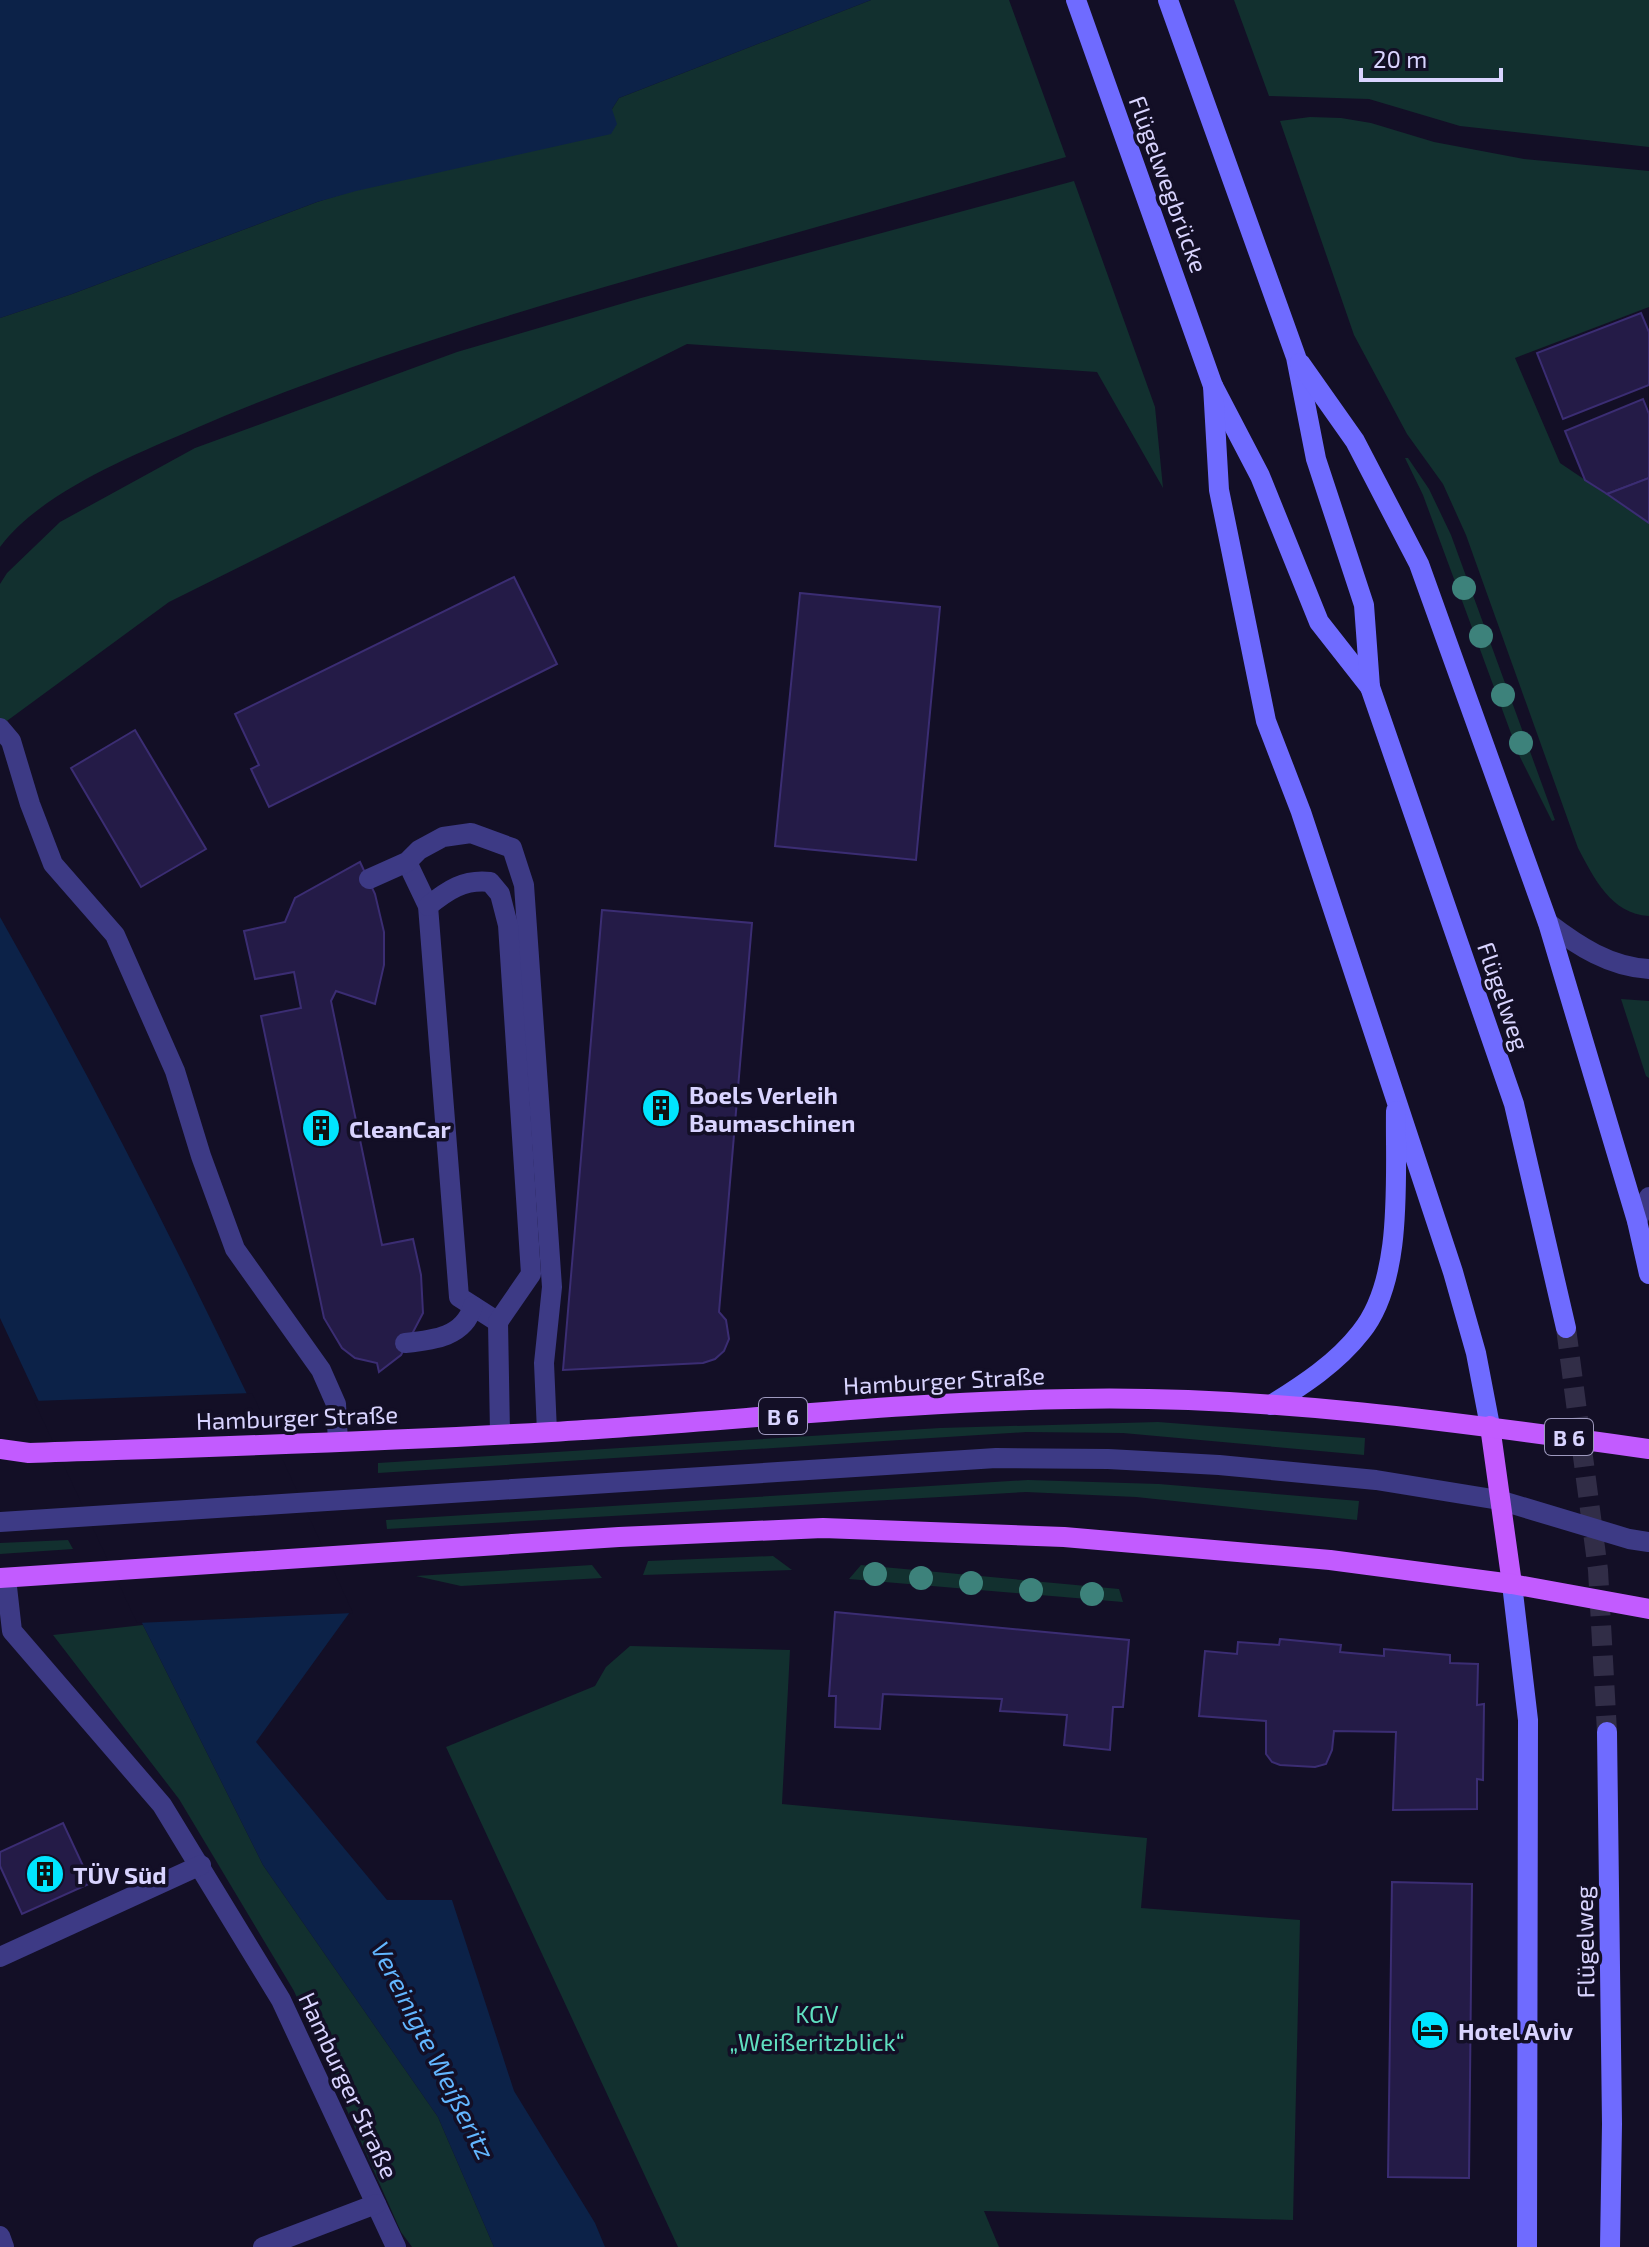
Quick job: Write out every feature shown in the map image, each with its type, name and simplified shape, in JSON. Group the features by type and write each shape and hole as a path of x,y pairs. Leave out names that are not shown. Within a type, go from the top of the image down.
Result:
{"main road":[{"name":"Flügelwegbrücke","path":"1076,0 1213,386"},
{"path":"1168,0 1296,357 1355,441 1419,564 1548,923 1637,1221 1649,1274"},
{"name":"Flügelweg","path":"1296,357 1316,459 1364,605 1370,687 1514,1104 1566,1328"},
{"name":"Flügelweg","path":"1213,386 1260,476 1319,622 1370,687"},
{"path":"1213,386 1219,490 1266,721 1301,812 1396,1095 1468,1323 1490,1426 1528,1720 1527,2247"},
{"path":"1271,1405 1311,1380 1362,1331 1374,1312 1393,1247 1396,1095"},
{"name":"Hamburger Straße","path":"0,1449 29,1453 338,1442 1075,1399 1271,1405 1490,1426 1649,1449"},
{"name":"Hamburger Straße","path":"3,1578 619,1537 823,1528 1064,1537 1330,1560 1512,1584 1649,1609"},
{"name":"Flügelweg","path":"1607,1732 1612,2124 1610,2247"}],"street":[{"path":"0,728 11,741 53,864 115,935 175,1071 201,1156 235,1249 321,1370 336,1404 338,1442"},
{"path":"369,879 407,862 419,850 443,837 471,833 512,848 524,885 552,1287 544,1363 547,1432"},
{"path":"407,862 428,906 459,1297 498,1322"},
{"path":"428,906 449,889 473,880 490,882 500,894 508,925 531,1274 498,1322 500,1433"},
{"path":"1548,923 1582,949 1621,964 1649,969"},
{"path":"1637,1221 1649,1197"},
{"path":"405,1343 448,1336 469,1322 473,1306"},
{"path":"0,1522 1010,1458 1108,1459 1219,1465 1460,1491 1649,1542"},
{"name":"Hamburger Straße","path":"3,1578 12,1631 162,1805 281,2000 396,2247"},
{"path":"0,1957 201,1865"},
{"path":"263,2247 376,2204"},
{"path":"0,2236 4,2247"}],"green space":[{"path":"871,0 1009,0 1066,157 579,294 449,334 320,379 194,429 89,478 39,509 0,547 0,318 317,202 612,109 619,98"},
{"path":"1234,0 1649,0 1649,147 1460,126 1369,99 1269,96"},
{"path":"1310,117 1371,123 1434,142 1524,159 1649,171 1649,307 1515,358 1560,463 1649,523 1649,916 1636,914 1614,902 1597,882 1578,848 1466,535 1443,484 1407,434 1354,335 1280,121"},
{"path":"1074,181 1155,407 1163,488 1097,372 687,344 169,602 0,726 0,584 7,573 60,522 195,448 457,352 641,298"},
{"path":"1405,458 1429,489 1451,535 1555,820 1552,821 1519,755 1423,495"},
{"path":"1621,999 1649,1001 1649,1078 1646,1076"},
{"path":"1158,1422 1365,1438 1364,1455 1123,1433 1026,1432 378,1473 378,1463 940,1428"},
{"path":"1028,1480 1159,1484 1359,1501 1357,1520 1136,1497 1026,1492 387,1529 386,1520"},
{"path":"68,1540 73,1549 0,1554 0,1543"},
{"path":"773,1556 792,1570 643,1575 648,1561"},
{"path":"592,1565 602,1578 461,1586 416,1576"},
{"path":"861,1565 1119,1589 1123,1602 849,1579"},
{"path":"143,1625 263,1865 438,2117 494,2247 412,2247 401,2232 294,1991 179,1799 53,1635"},
{"name":"KGV „Weißeritzblick“","path":"630,1646 790,1650 782,1804 1147,1838 1141,1908 1300,1920 1293,2220 984,2211 999,2247 678,2247 446,1747 595,1686 606,1667"}],"water":[{"path":"0,0 871,0 619,98 612,109 617,124 611,134 317,202 0,318"},
{"name":"Vereinigte Weißeritz","path":"0,917 182,1261 350,1612 256,1742 387,1900 452,1900 514,2091 595,2223 605,2247 494,2247 438,2117 263,1865 143,1625 0,1318"}],"pier":[{"path":"252,1393 353,1613 137,1623 34,1401"}],"building":[{"path":"1641,313 1649,332 1649,385 1563,419 1537,353"},
{"path":"1643,399 1649,414 1649,478 1607,494 1585,480 1565,431"},
{"path":"1649,478 1649,523 1607,494"},
{"path":"514,577 557,664 269,807 251,769 259,765 235,714"},
{"path":"800,593 940,607 916,860 775,846"},
{"path":"135,730 206,849 141,887 71,768"},
{"name":"CleanCar","path":"360,862 375,894 384,932 384,965 375,1004 336,991 331,1001 382,1245 413,1239 421,1275 423,1313 401,1355 379,1372 377,1363 355,1358 342,1348 324,1318 261,1016 301,1008 294,972 255,979 244,931 285,922 295,898"},
{"name":"Boels Verleih Baumaschinen","path":"602,910 752,923 719,1312 726,1320 729,1339 724,1351 715,1359 703,1363 563,1370"},
{"path":"835,1612 1129,1640 1123,1707 1113,1707 1110,1750 1064,1745 1067,1715 1000,1711 1002,1699 883,1694 880,1729 835,1727 836,1696 829,1696"},
{"path":"1280,1639 1341,1645 1340,1652 1384,1656 1384,1649 1450,1655 1450,1663 1478,1664 1477,1705 1484,1704 1483,1780 1477,1779 1477,1809 1393,1810 1396,1732 1334,1731 1332,1750 1326,1764 1315,1767 1280,1765 1272,1762 1266,1754 1266,1721 1199,1716 1205,1651 1237,1654 1238,1642 1279,1645"},
{"name":"TÜV Süd","path":"63,1823 91,1883 22,1914 0,1866 0,1852"},
{"name":"Hotel Aviv","path":"1392,1882 1472,1884 1469,2178 1388,2177"}],"tunnel":[{"path":"1566,1328 1598,1570 1607,1732"}],"place":[{"name":"Boels Verleih Baumaschinen","path":"661,1108"},
{"name":"CleanCar","path":"321,1128"},
{"name":"TÜV Süd","path":"45,1874"},
{"name":"Hotel Aviv","path":"1430,2030"}]}
